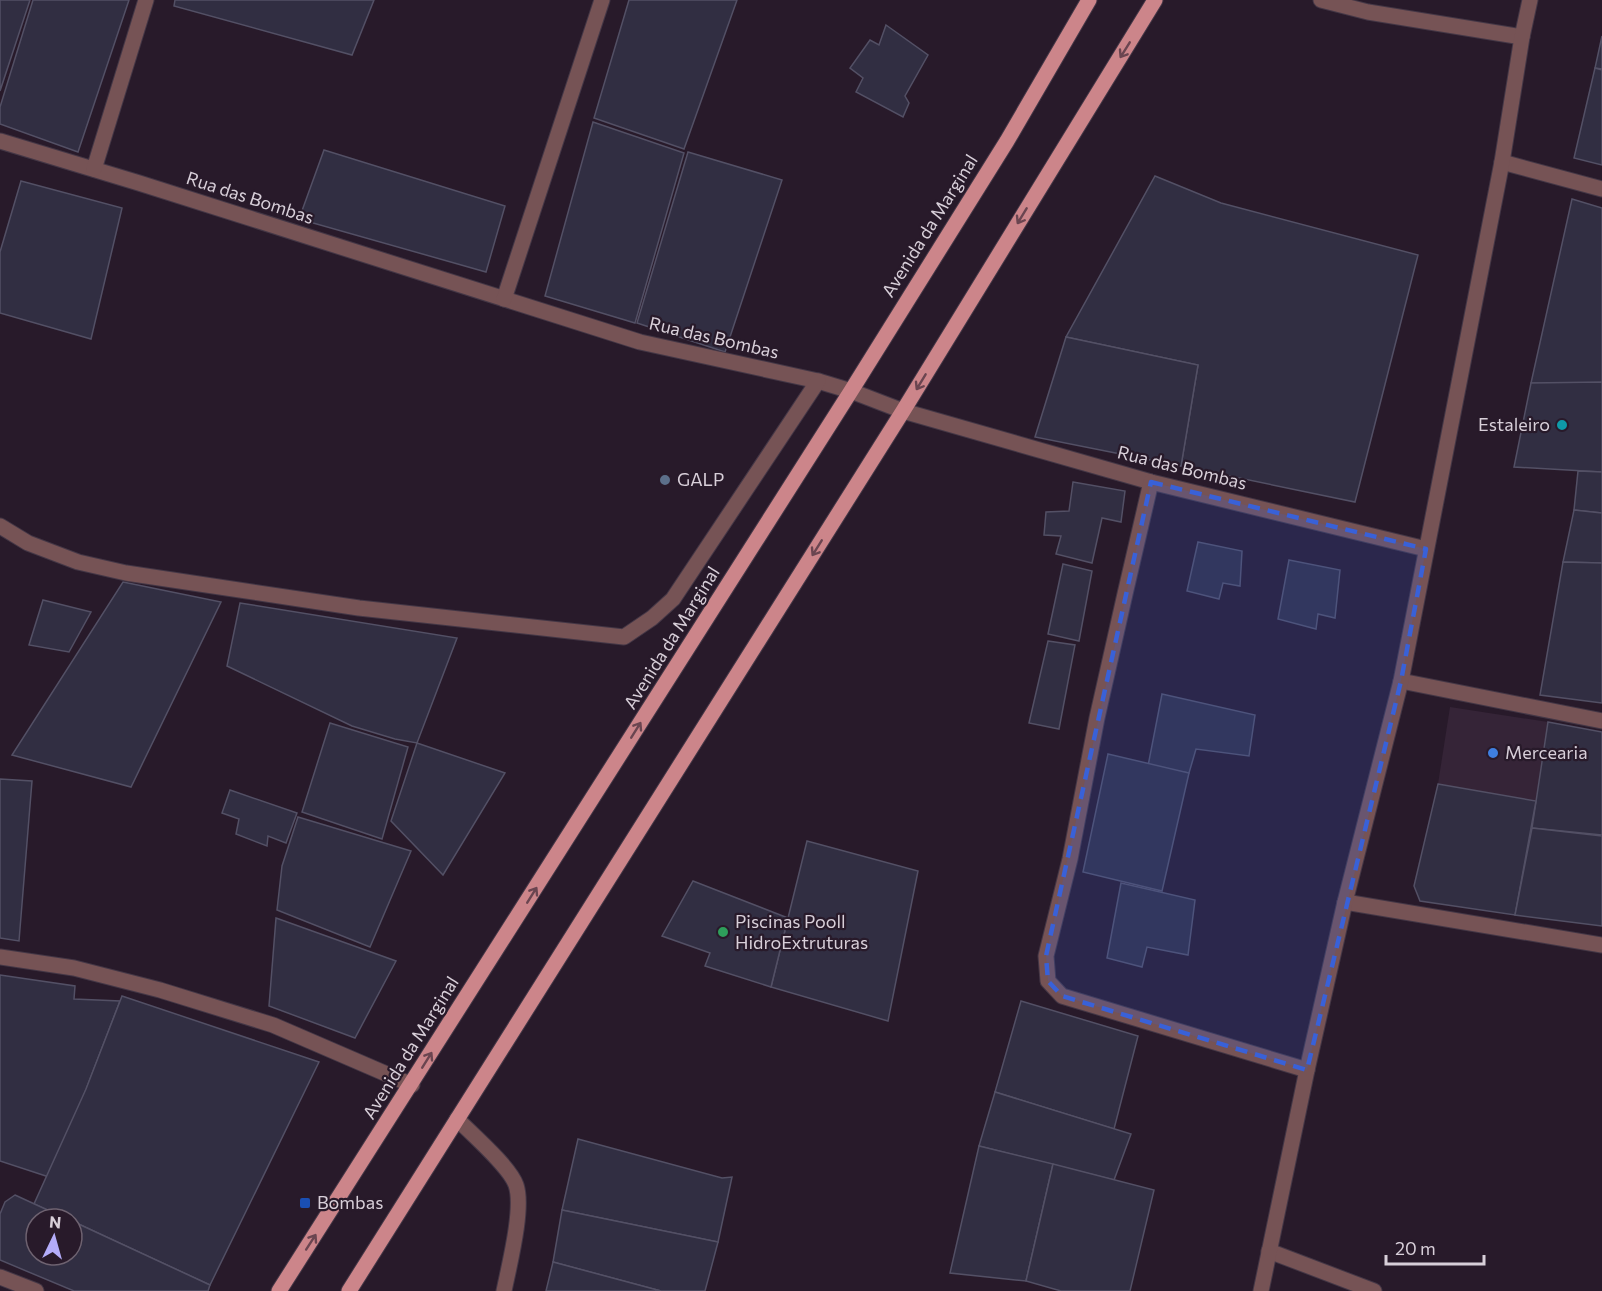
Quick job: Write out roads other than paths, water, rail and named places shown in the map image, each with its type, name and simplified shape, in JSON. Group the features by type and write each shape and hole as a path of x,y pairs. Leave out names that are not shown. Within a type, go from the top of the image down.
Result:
{"main road":[{"name":"Avenida da Marginal","path":"279,1291 851,391 1007,141 1089,0"},
{"path":"349,1291 903,411 1155,0"}],"street":[{"path":"94,169 146,0"},
{"path":"504,299 602,0"},
{"path":"1321,0 1368,12 1522,37"},
{"path":"1261,1291 1345,902 1401,681 1502,162 1530,0"},
{"name":"Rua das Bombas","path":"0,141 640,342 818,381 903,411 1151,482 1426,549"},
{"path":"1502,162 1602,189"},
{"path":"0,526 28,543 78,562 126,573 359,608 624,637 652,618 673,599 818,381"},
{"path":"1151,482 1100,707 1070,859 1046,956 1048,981 1062,996 1307,1070"},
{"path":"1401,681 1602,721"},
{"path":"1345,902 1602,945"},
{"path":"0,957 74,968 160,990 273,1025 412,1085"},
{"path":"457,1119 507,1169 516,1184 519,1201 513,1248 504,1291"},
{"path":"1269,1251 1374,1291"},
{"path":"0,1277 36,1291"}],"place":[{"name":"Estaleiro","path":"1562,425"},
{"name":"GALP","path":"665,480"},
{"name":"Mercearia","path":"1493,753"},
{"name":"Piscinas Pooll HidroExtruturas","path":"723,932"},
{"name":"Bombas","path":"305,1203"}]}
